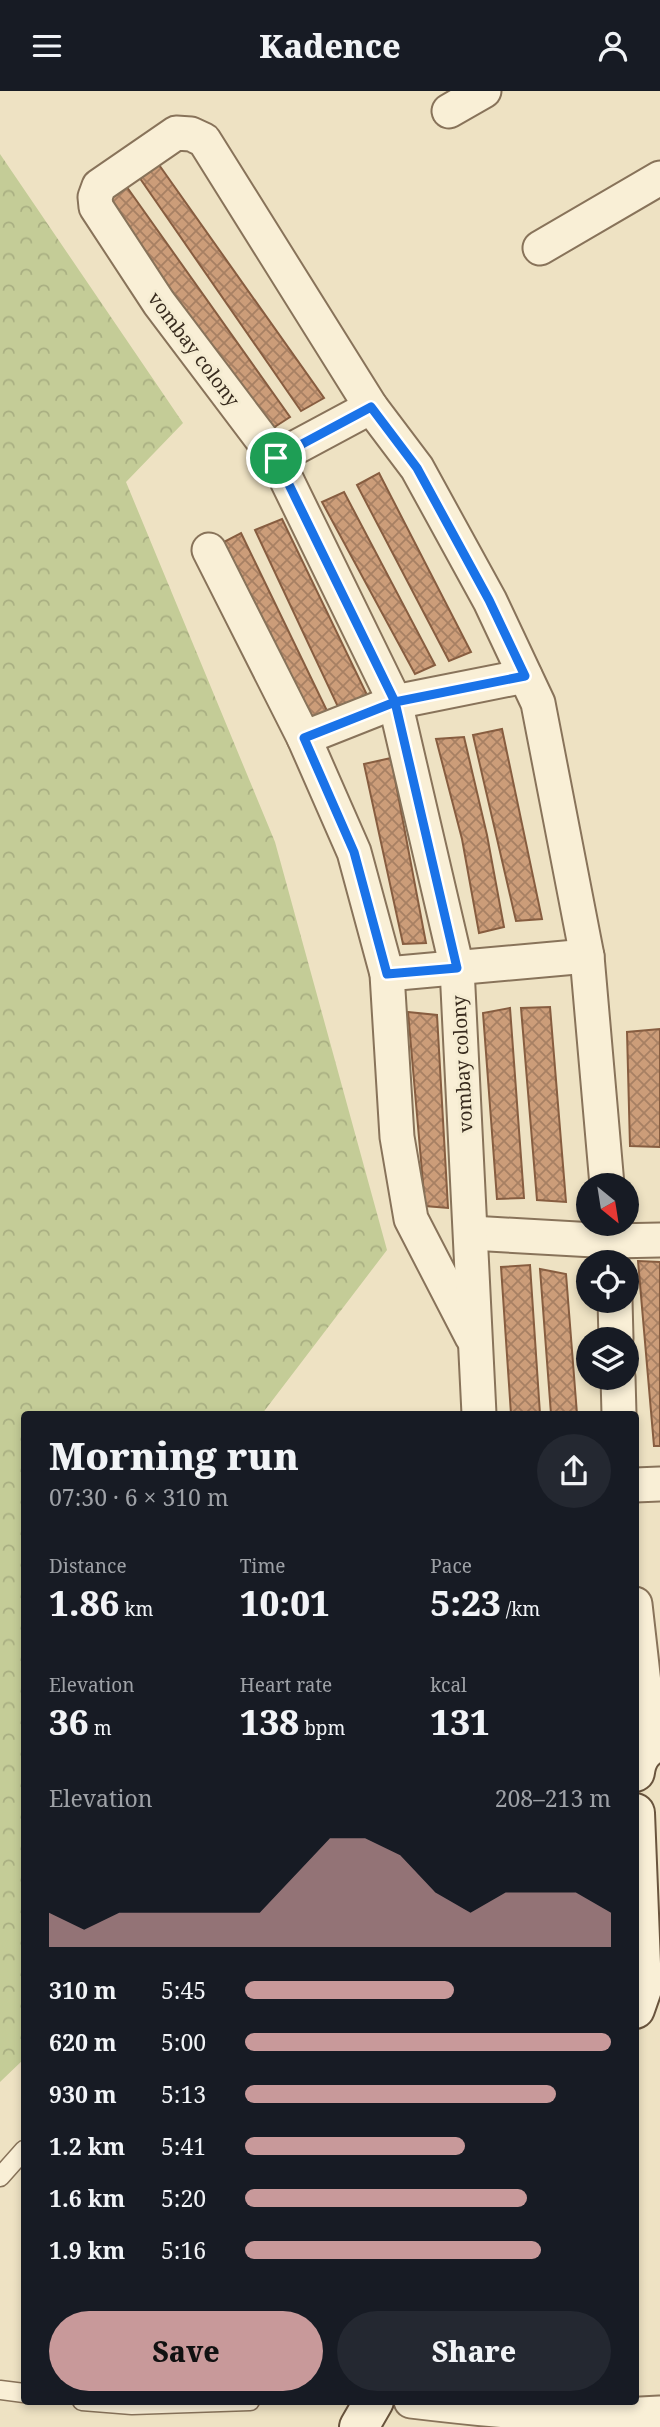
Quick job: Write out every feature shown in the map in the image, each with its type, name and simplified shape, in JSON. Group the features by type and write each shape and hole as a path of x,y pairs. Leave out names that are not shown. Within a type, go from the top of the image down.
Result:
{"street":[{"path":"449,111 484,91"},
{"name":"vombay colony","path":"371,407 204,140 191,134 176,134 99,186 95,197 96,207 159,303 276,458 395,702 457,968 479,1411"},
{"path":"540,248 660,178"},
{"path":"276,458 371,407 417,468 489,600 538,703 587,956 606,1173"},
{"path":"209,550 304,738 354,852 387,974 397,1137 411,1219 476,1346"},
{"path":"304,738 395,702 525,676"},
{"path":"387,974 587,956"},
{"path":"471,1233 612,1242 660,1240"},
{"path":"619,1390 620,1411"},
{"path":"639,1485 660,1484"},
{"path":"639,1671 644,1755"},
{"path":"639,1879 646,1995"},
{"path":"359,2427 372,2405"},
{"path":"430,2405 500,2420 660,2413"}],"lane":[{"path":"0,2177 21,2153"},
{"path":"0,2390 21,2393"}],"green space":[{"path":"0,154 183,423 126,482 275,842 387,1250 264,1411 21,1411 21,2062 0,2082"}],"building":[{"path":"157,162 324,398 301,411 139,177"},
{"path":"124,183 290,417 270,430 103,197"},
{"path":"379,473 471,652 449,661 357,485"},
{"path":"344,492 435,665 415,674 322,502"},
{"path":"282,519 368,697 339,709 255,530"},
{"path":"241,533 329,715 309,723 222,543"},
{"path":"502,729 542,919 516,921 473,735"},
{"path":"464,737 487,835 504,927 479,933 462,839 436,739"},
{"path":"391,758 426,943 403,944 364,764"},
{"path":"550,1007 566,1202 537,1200 521,1008"},
{"path":"510,1008 524,1198 497,1199 483,1013"},
{"path":"408,1012 437,1015 448,1208 425,1206"},
{"path":"660,1029 660,1147 630,1146 627,1032"},
{"path":"639,1261 660,1262 660,1446 654,1446"},
{"path":"530,1265 540,1411 511,1411 501,1267"},
{"path":"540,1269 566,1274 577,1411 551,1411"}],"route":[{"path":"276,458 371,407 417,468 489,600 525,676 395,702 457,968 387,974 354,852 304,738 395,702 276,458"}]}
